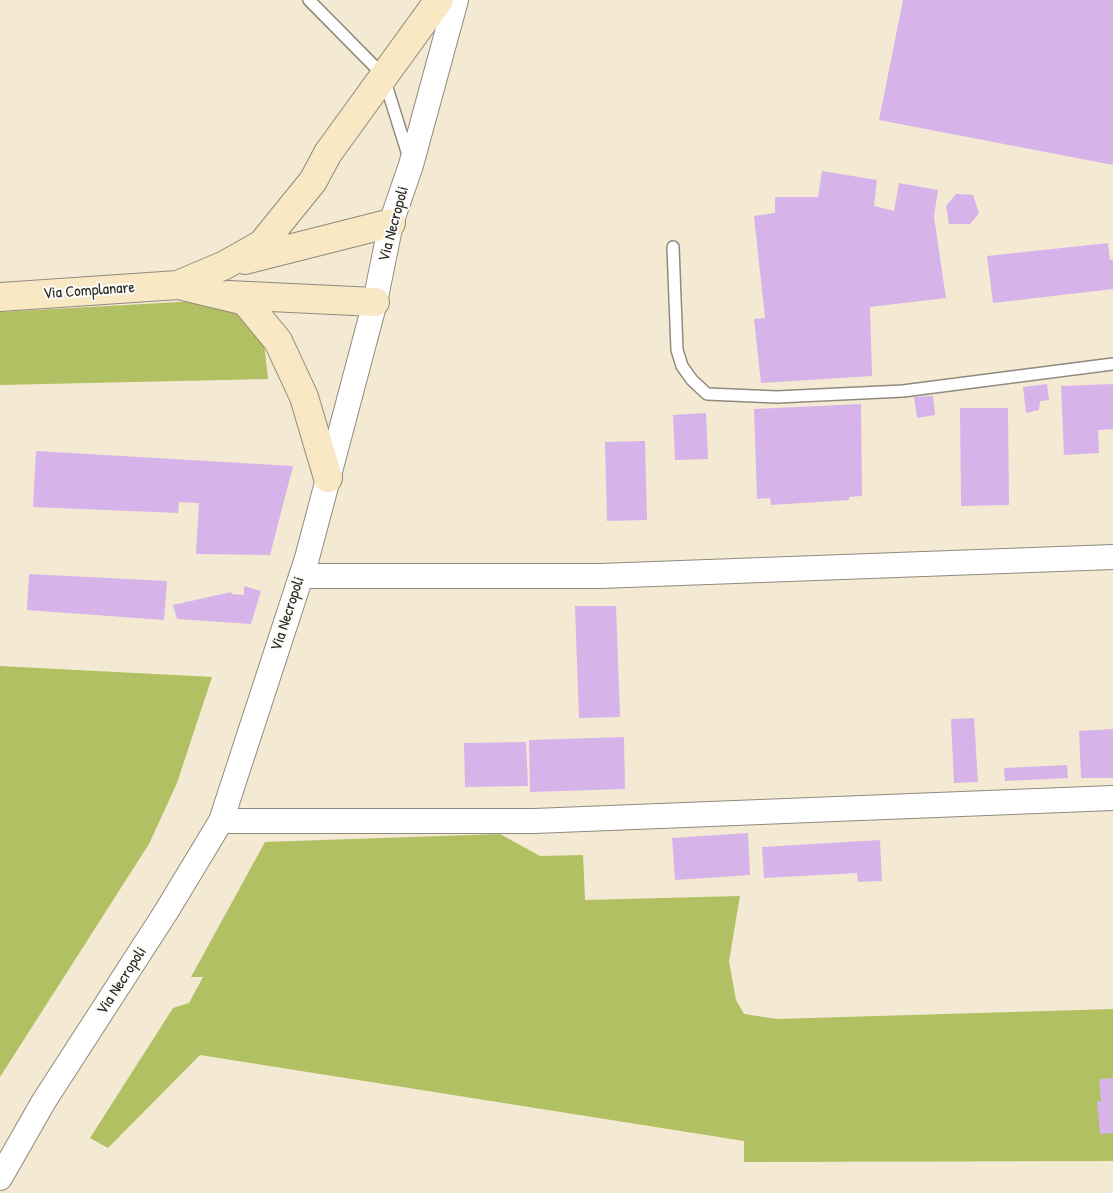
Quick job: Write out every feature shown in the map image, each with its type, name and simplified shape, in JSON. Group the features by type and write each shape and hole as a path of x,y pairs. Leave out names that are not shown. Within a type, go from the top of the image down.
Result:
{"main road":[{"path":"178,285 225,265 262,244 313,181 328,153 439,0"},
{"path":"225,265 391,223"},
{"path":"178,285 245,302 278,341 304,396 328,478"},
{"name":"Via Complanare","path":"0,297 178,285"},
{"path":"219,295 375,302"}],"street":[{"name":"Via Necropoli","path":"0,1178 44,1101 166,912 221,821 301,576 375,302 391,223 411,164 456,0"},
{"path":"301,576 600,576 1113,557"},
{"path":"221,821 534,821 1113,798"}],"lane":[{"path":"309,0 383,75 411,164"},
{"path":"673,247 677,350 687,373 707,394 778,397 904,391 1113,364"}],"green space":[{"path":"197,301 224,306 247,320 264,343 268,379 0,385 0,312"},
{"path":"0,666 212,677 177,783 149,844 0,1077"},
{"path":"500,834 540,856 583,855 585,900 740,896 729,961 736,1000 744,1014 777,1019 1113,1009 1113,1161 744,1162 744,1141 200,1055 108,1148 90,1138 173,1008 189,1003 203,977 191,977 265,842"}],"building":[{"path":"903,0 1113,0 1113,165 879,120"},
{"path":"822,171 877,180 874,206 894,211 899,183 938,190 934,217 946,298 870,307 872,376 761,383 754,319 765,318 754,216 775,213 775,197 818,197"},
{"path":"956,194 973,195 979,213 970,224 949,224 946,206"},
{"path":"1108,243 1110,260 1113,259 1113,289 993,303 987,256"},
{"path":"1047,384 1049,400 1040,401 1039,410 1026,413 1023,387"},
{"path":"1113,384 1113,429 1098,430 1099,453 1064,455 1061,386"},
{"path":"933,396 935,415 917,418 914,397"},
{"path":"861,404 862,496 849,497 849,500 771,505 770,498 757,499 754,409"},
{"path":"960,408 1008,408 1009,505 961,506"},
{"path":"706,413 708,459 675,460 673,415"},
{"path":"645,441 647,520 607,521 605,442"},
{"path":"36,451 293,466 270,555 196,554 199,503 179,502 178,513 33,507"},
{"path":"29,574 167,581 164,620 27,610"},
{"path":"244,586 261,591 251,624 177,619 173,605 231,592 232,594 244,595"},
{"path":"575,606 616,606 620,717 579,718"},
{"path":"974,718 978,782 954,783 951,719"},
{"path":"1113,729 1113,778 1081,778 1079,731"},
{"path":"624,737 625,789 530,792 529,740"},
{"path":"526,742 528,786 465,787 464,743"},
{"path":"1067,765 1068,778 1005,781 1004,768"},
{"path":"748,833 750,875 675,880 672,838"},
{"path":"880,840 882,881 858,882 857,873 764,878 762,847"},
{"path":"1113,1078 1113,1133 1100,1134 1097,1101 1101,1101 1099,1079"}]}
